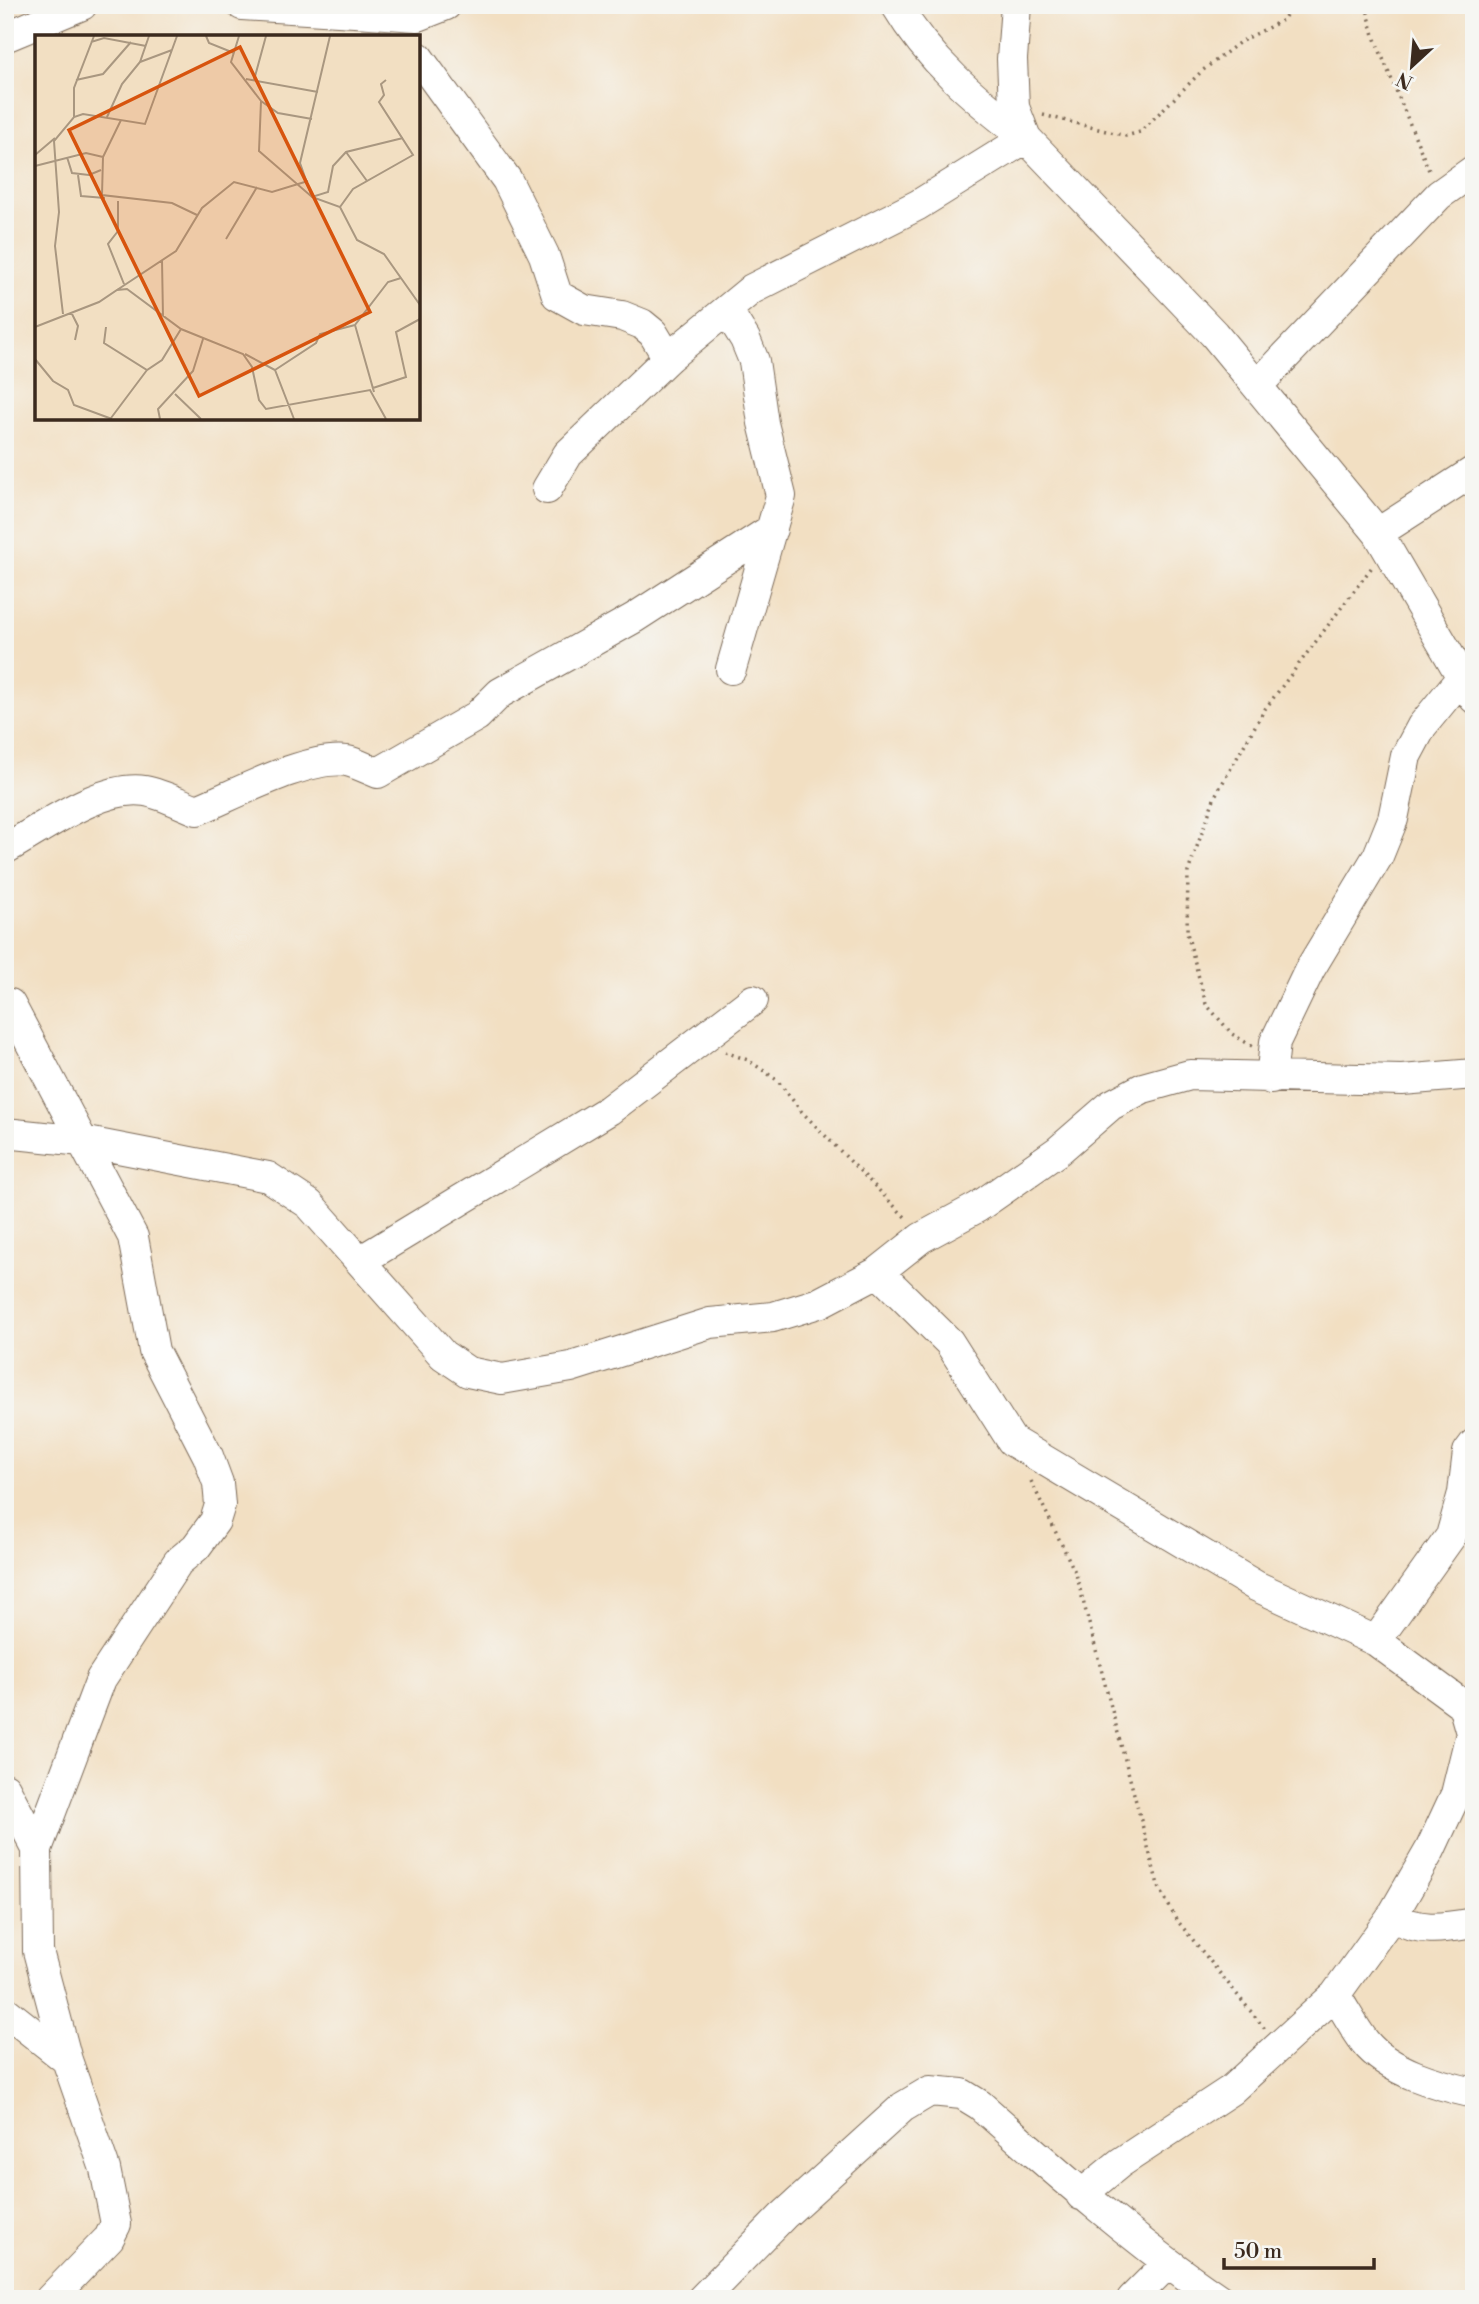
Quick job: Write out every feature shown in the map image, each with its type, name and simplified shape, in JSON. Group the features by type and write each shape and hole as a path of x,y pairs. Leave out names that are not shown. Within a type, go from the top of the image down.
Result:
{"street":[{"path":"5,37 82,5"},
{"path":"242,5 397,26 446,5"},
{"path":"896,5 916,38 963,90 1026,138 1214,334 1258,385 1383,542 1468,688 1422,726 1406,756 1393,819 1378,856 1310,969 1276,1042 1273,1069"},
{"path":"1016,5 1012,59 1014,107 1026,138"},
{"path":"420,60 507,180 544,255 557,295 584,310 622,316 642,324 653,333 668,358"},
{"path":"547,489 568,454 668,358 752,289 918,205 1026,138"},
{"path":"1258,385 1438,195 1474,170"},
{"path":"727,310 745,339 754,361 763,423 781,496 731,669"},
{"path":"1383,542 1474,471"},
{"path":"5,849 88,803 121,790 146,791 197,810 280,775 319,764 347,761 378,774 477,716 500,693 634,618 772,529"},
{"path":"360,1261 609,1111 753,1000"},
{"path":"7,1005 133,1237 154,1350 208,1456 218,1483 220,1505 215,1521 196,1547 178,1562 101,1679 37,1849 38,1951 67,2060 105,2169 116,2224 109,2238 68,2292"},
{"path":"5,1133 82,1141 268,1177 309,1204 443,1355 468,1372 502,1379 571,1367 710,1323 773,1317 819,1303 878,1272 921,1238 978,1207 1058,1151 1111,1105 1143,1088 1190,1075 1273,1069 1402,1080 1474,1074"},
{"path":"878,1272 949,1342 1012,1441 1256,1586 1376,1641 1468,1708 1471,1733 1455,1794 1430,1850 1392,1916 1335,1995 1231,2090 1121,2163 1082,2195"},
{"path":"1376,1641 1451,1536 1464,1493 1468,1452 1474,1444"},
{"path":"5,1788 37,1849"},
{"path":"1392,1916 1406,1925 1435,1930 1474,1923"},
{"path":"1335,1995 1366,2044 1417,2076 1474,2093"},
{"path":"8,2020 67,2060"},
{"path":"702,2299 783,2216 903,2106 930,2091 962,2094 980,2105 1082,2195 1167,2264 1219,2299"},
{"path":"1132,2299 1167,2264"}],"path":[{"path":"1014,107 1126,136 1140,132 1202,71 1240,42 1283,20 1292,5"},
{"path":"1366,5 1375,39 1438,195"},
{"path":"1273,1069 1232,1034 1206,1004 1187,933 1188,872 1215,796 1265,709 1362,576 1383,542"},
{"path":"692,1046 715,1049 748,1060 777,1080 802,1112 896,1205 921,1238"},
{"path":"1028,1474 1076,1574 1158,1885 1176,1919 1278,2045"}]}
